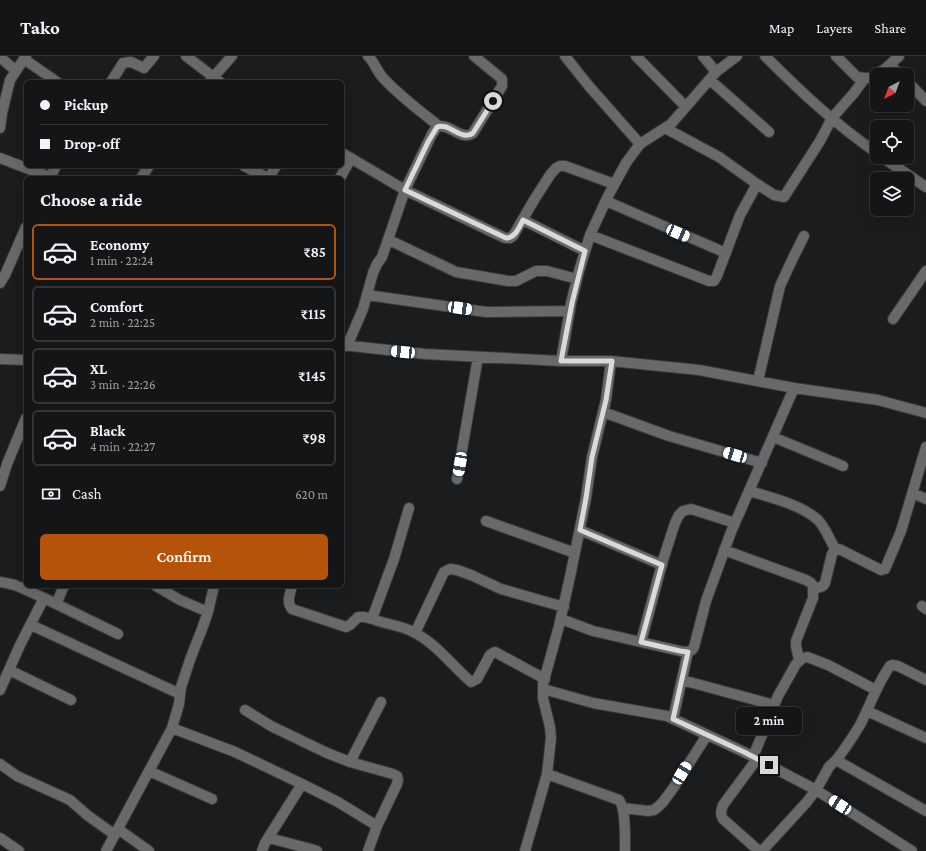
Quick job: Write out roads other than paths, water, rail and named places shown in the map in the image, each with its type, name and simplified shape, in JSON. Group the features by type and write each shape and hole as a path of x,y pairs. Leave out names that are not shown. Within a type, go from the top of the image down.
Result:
{"street":[{"path":"0,56 16,71"},
{"path":"122,56 144,68 154,56"},
{"path":"186,56 214,80 232,56"},
{"path":"368,56 374,62 381,75 396,90 439,126 468,136 473,133 502,86 502,79 474,56"},
{"path":"565,56 588,86 640,144"},
{"path":"636,56 686,107"},
{"path":"703,56 713,76 768,132"},
{"path":"561,361 577,279 590,235 614,184 626,163 640,144 671,124 713,76 737,56"},
{"path":"765,56 801,92 870,148"},
{"path":"836,56 857,77 870,78"},
{"path":"887,68 899,56"},
{"path":"0,128 3,99 10,80 25,58 54,80"},
{"path":"112,80 122,63 131,62"},
{"path":"665,128 719,157 774,196 784,197 820,141 832,118 865,78"},
{"path":"914,88 926,101"},
{"path":"439,126 428,142 405,190 389,240 373,273 357,323 344,345 425,354 561,361 612,361 699,370 794,388 878,400 926,413"},
{"path":"346,155 405,190 506,238 513,236 550,175 560,166 565,166 614,184"},
{"path":"0,158 24,167"},
{"path":"892,164 926,187"},
{"path":"26,168 46,176"},
{"path":"248,168 265,176"},
{"path":"590,235 709,281 714,281 740,215 757,184"},
{"path":"606,201 726,253"},
{"path":"523,220 585,251"},
{"path":"0,283 24,232"},
{"path":"758,380 780,286 804,236"},
{"path":"389,240 456,272 516,281 536,271 547,271 577,279"},
{"path":"893,319 924,278"},
{"path":"367,295 486,312 570,311"},
{"path":"457,479 478,356"},
{"path":"0,359 24,360"},
{"path":"525,851 547,774 551,738 543,684 564,606 580,530 592,457 606,400 612,361"},
{"path":"561,619 593,631 680,651 688,652 692,650 706,601 724,550 794,388"},
{"path":"603,412 669,436 762,463"},
{"path":"0,486 7,464 24,423"},
{"path":"773,437 843,466"},
{"path":"835,549 839,549 881,570 885,569 901,531 926,447"},
{"path":"749,491 792,505 812,515 819,521 835,549"},
{"path":"913,493 926,498"},
{"path":"373,619 409,508"},
{"path":"641,642 662,565 675,523 679,515 683,510 691,509 735,523"},
{"path":"486,521 575,553"},
{"path":"580,530 662,565"},
{"path":"814,589 823,586 825,583 832,554 835,549"},
{"path":"724,550 809,582 813,586 813,598 796,641 799,660"},
{"path":"414,633 444,572 450,569 471,575 501,589 564,606"},
{"path":"0,582 14,585 44,598 118,634"},
{"path":"56,604 63,588"},
{"path":"159,588 180,600 208,612"},
{"path":"106,851 172,728 179,704 181,687 190,657 208,612 214,588"},
{"path":"292,588 288,603 292,609 346,626 350,625 360,616 396,625 430,642 471,682 477,679 490,655 496,652 545,679"},
{"path":"0,690 44,598"},
{"path":"31,625 180,694"},
{"path":"673,719 688,652"},
{"path":"759,851 723,819 721,811 723,805 755,758 774,706 796,664 803,658 810,658 828,665 876,690"},
{"path":"762,851 802,809 816,790 828,767 836,760 859,726 888,669 892,665 898,666 926,680"},
{"path":"9,670 72,700"},
{"path":"682,680 774,706"},
{"path":"543,690 593,703 667,716 744,752 816,790 912,851"},
{"path":"350,762 381,702"},
{"path":"245,710 278,730 327,753 350,762 394,774 398,778 368,851"},
{"path":"867,711 926,738"},
{"path":"172,728 235,752 302,784 338,802 377,826"},
{"path":"623,808 648,811 654,810 659,806 670,792 707,734"},
{"path":"836,760 926,811"},
{"path":"0,764 17,776 70,800 87,815 149,851"},
{"path":"149,771 212,799"},
{"path":"547,774 616,798 622,802 625,851"},
{"path":"262,851 268,838 302,784"},
{"path":"0,838 19,851"},
{"path":"268,838 317,851"}]}
